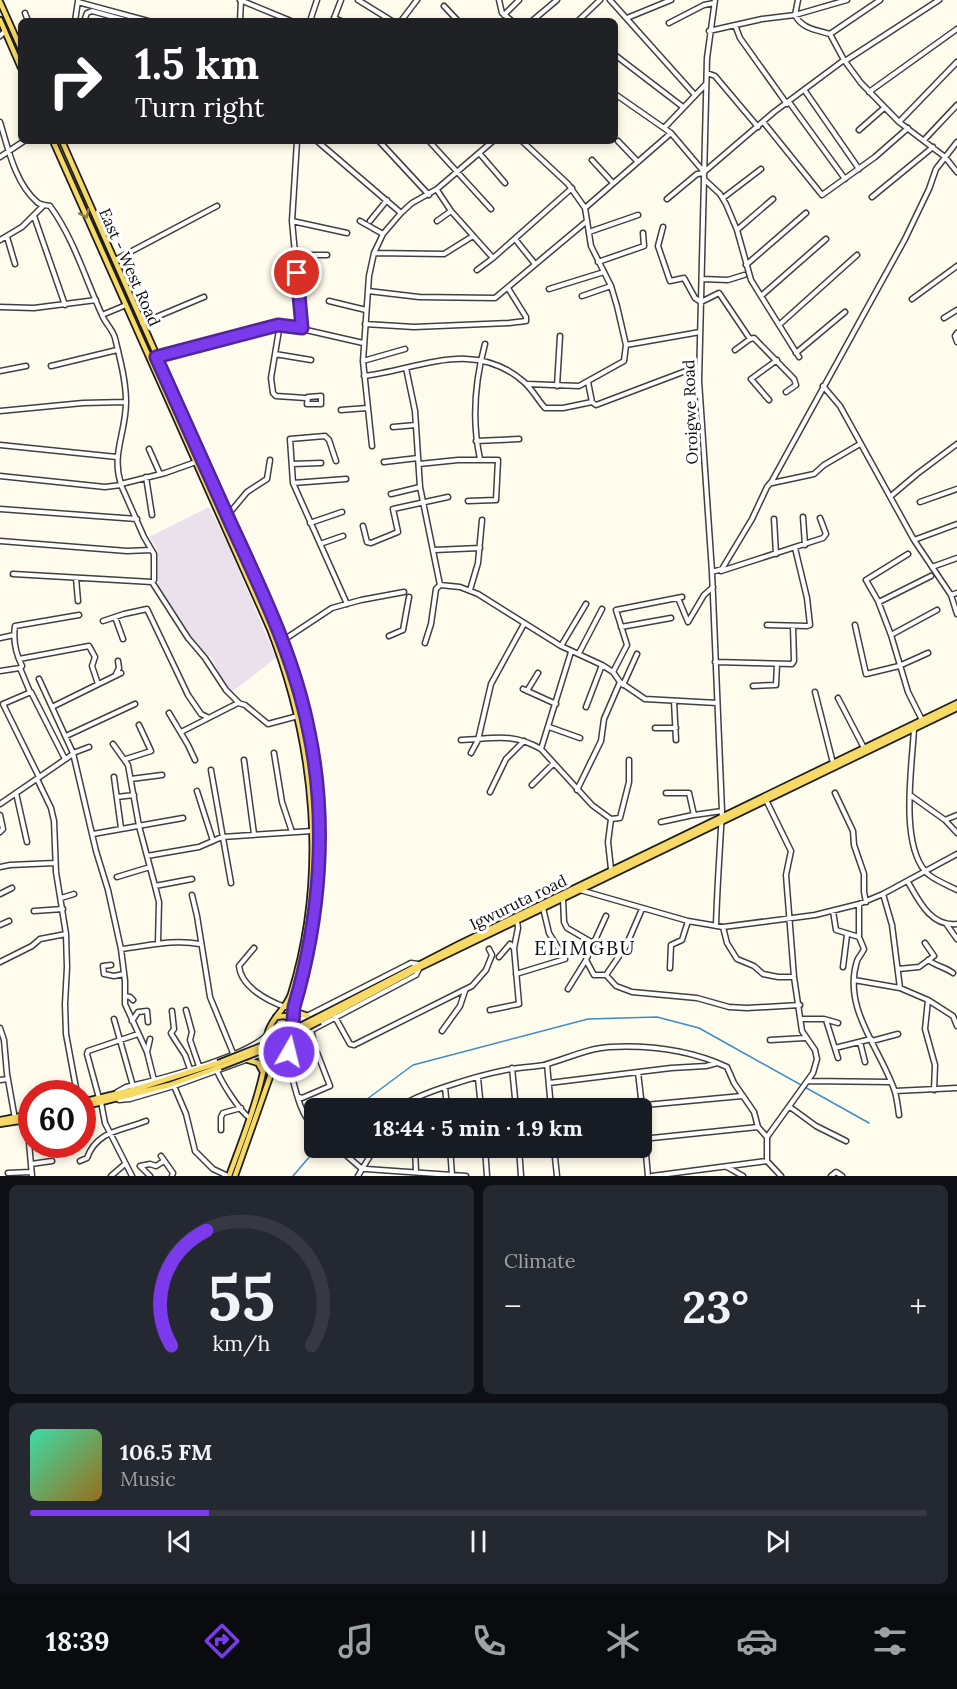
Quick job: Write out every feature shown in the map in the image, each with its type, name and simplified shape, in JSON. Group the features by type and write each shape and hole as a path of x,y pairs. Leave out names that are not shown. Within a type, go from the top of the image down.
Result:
{"main road":[{"path":"0,2 18,42"},
{"path":"0,20 18,61"},
{"name":"East - West Road","path":"54,144 270,629 298,716 309,782 312,831 307,933 290,996 285,1007 275,1017"},
{"name":"East - West Road","path":"63,144 282,641 308,724 319,807 317,877 294,1007 293,1040 286,1055"},
{"path":"72,184 79,181"},
{"name":"Igwuruta road","path":"96,1102 218,1067 319,1019 612,869 957,703"},
{"name":"Igwuruta road","path":"419,966 580,890 721,817 766,800 957,708"},
{"path":"294,1007 299,1014 308,1016"},
{"path":"235,1176 263,1074 270,1024 275,1017 285,1016 293,1022"},
{"path":"266,1054 276,1060 281,1059"},
{"path":"229,1176 271,1074 286,1055"},
{"path":"248,1060 258,1063 263,1074"},
{"name":"Igwuruta road","path":"96,1100 100,1100"},
{"path":"0,1122 18,1120"}],"street":[{"path":"240,18 241,0 284,18"},
{"path":"311,18 317,0"},
{"path":"335,18 341,0"},
{"path":"358,0 387,18"},
{"path":"403,18 417,0"},
{"path":"499,0 504,15 508,18"},
{"path":"504,15 519,0"},
{"path":"536,18 557,0"},
{"path":"581,18 600,0"},
{"path":"611,0 695,95"},
{"path":"627,18 670,0"},
{"path":"798,0 795,15 798,21 804,26 830,34 844,61 869,92 899,122 945,157 957,172"},
{"path":"709,32 735,25 795,15 847,0"},
{"path":"830,34 880,0"},
{"path":"667,200 764,123 774,112 844,61 939,0"},
{"path":"75,18 78,1 138,18"},
{"path":"669,23 715,1"},
{"name":"Oroigwe Road","path":"715,1 709,32 707,73 699,366 701,431 713,587 721,817 716,926"},
{"path":"444,6 455,18"},
{"path":"85,18 87,13 92,11 117,18"},
{"path":"25,13 27,18"},
{"path":"735,25 740,38 846,179"},
{"path":"869,92 957,29"},
{"path":"0,36 5,31"},
{"path":"618,57 683,107"},
{"path":"899,122 957,62"},
{"path":"707,73 715,76 758,127"},
{"path":"664,128 707,83"},
{"path":"805,91 859,169"},
{"path":"618,96 671,133 704,172"},
{"path":"924,140 957,105"},
{"path":"859,130 884,108"},
{"path":"0,122 22,183 38,204 50,206 67,234 102,315 114,335 123,373 126,402 117,470 144,537 152,550 155,563 152,582"},
{"path":"764,123 821,195 859,169 908,128"},
{"path":"585,208 671,133"},
{"path":"618,141 638,162"},
{"path":"720,571 905,239 936,169 957,142"},
{"path":"0,157 20,144"},
{"path":"297,144 292,221 302,328"},
{"path":"321,144 401,213"},
{"path":"382,144 429,195"},
{"path":"432,144 491,209"},
{"path":"372,446 364,376 363,343 374,253 383,234 401,213 412,203 437,189 490,144"},
{"path":"525,144 572,188 585,208 591,246 611,286 626,345 624,361 575,387 526,383"},
{"path":"872,197 933,147"},
{"path":"480,154 506,183"},
{"path":"592,159 613,183"},
{"path":"723,198 761,169"},
{"path":"704,180 723,198 737,230 751,280 797,355 845,312"},
{"path":"477,270 572,188"},
{"path":"437,189 451,211 493,258"},
{"path":"737,230 773,199"},
{"path":"370,220 387,200"},
{"path":"0,240 34,216 43,205"},
{"path":"115,260 217,206"},
{"path":"437,221 451,211"},
{"path":"746,265 806,213"},
{"path":"589,232 638,215"},
{"path":"34,216 65,304"},
{"path":"292,221 347,233"},
{"path":"360,221 383,234"},
{"path":"368,291 419,297 495,298 587,221"},
{"path":"663,227 658,246 669,280 684,278 695,298 701,302 719,293 750,339"},
{"path":"598,262 644,246 643,233"},
{"path":"374,253 444,254 473,236"},
{"path":"7,237 15,264"},
{"path":"515,239 535,264"},
{"path":"761,296 826,239"},
{"path":"295,255 327,255"},
{"path":"779,325 857,255"},
{"path":"912,299 957,266"},
{"path":"549,290 604,272"},
{"path":"702,279 728,280 744,275"},
{"path":"582,296 611,286"},
{"path":"365,324 414,327 526,321 518,302 508,288"},
{"path":"142,323 204,297"},
{"path":"0,307 29,309 96,300"},
{"path":"329,302 366,310"},
{"path":"102,315 126,305"},
{"path":"944,318 957,310"},
{"path":"280,324 271,378 274,395 306,398"},
{"path":"156,357 280,324 363,343"},
{"path":"626,345 700,332"},
{"path":"957,333 955,336 957,342"},
{"path":"557,386 560,336"},
{"path":"735,350 754,338 796,382 786,392"},
{"path":"480,459 476,441 477,393 485,344"},
{"path":"363,361 405,349"},
{"path":"51,366 117,350"},
{"path":"275,354 311,360"},
{"path":"364,376 443,359 481,360 510,372 526,383 547,409 592,402 596,405 699,366"},
{"path":"770,400 751,379 777,360"},
{"path":"0,371 26,366"},
{"path":"406,368 416,425 422,502 440,585"},
{"path":"588,382 592,402"},
{"path":"824,386 833,396 914,540 951,595 957,614"},
{"path":"0,411 83,403 126,402"},
{"path":"341,410 367,408"},
{"path":"393,427 416,425"},
{"path":"336,461 325,436 292,438 290,442 293,483 347,604"},
{"path":"476,441 519,439"},
{"path":"771,483 813,474 860,444"},
{"path":"891,496 916,474 957,444"},
{"path":"0,445 117,457"},
{"path":"149,449 160,474"},
{"path":"384,462 418,458"},
{"path":"418,465 480,459 498,461 496,501 468,501"},
{"path":"227,516 247,492 267,478 270,460"},
{"path":"0,476 105,487 122,485 196,462"},
{"path":"292,464 321,463"},
{"path":"146,477 152,515"},
{"path":"293,483 346,479"},
{"path":"391,494 420,487"},
{"path":"920,502 957,489"},
{"path":"363,526 367,542 371,543 397,533 393,509 448,497"},
{"path":"0,509 137,519"},
{"path":"310,523 342,512"},
{"path":"803,517 805,545"},
{"path":"712,572 805,545 826,536 820,518"},
{"path":"774,519 776,554"},
{"path":"470,590 475,577 483,520"},
{"path":"914,540 957,524"},
{"path":"320,544 342,536"},
{"path":"0,541 127,551 152,550"},
{"path":"434,550 480,548"},
{"path":"767,625 810,625 807,598 795,548"},
{"path":"908,554 867,579 891,634 908,692 922,720"},
{"path":"932,567 957,558"},
{"path":"13,574 152,582"},
{"path":"879,602 931,576"},
{"path":"76,578 78,601"},
{"path":"152,582 188,638 205,658 226,690 239,703 245,705 268,724 298,716"},
{"path":"440,585 470,590 571,652 579,653 602,665 645,699 717,703"},
{"path":"425,643 431,624 436,589 440,585"},
{"path":"613,672 626,646 616,610 680,598 688,622 704,595 713,587"},
{"path":"282,641 327,610 404,592"},
{"path":"951,595 957,593"},
{"path":"389,636 403,630 409,597"},
{"path":"561,646 586,604"},
{"path":"103,621 147,609 188,695 201,714 207,717"},
{"path":"579,653 602,609"},
{"path":"891,634 937,610"},
{"path":"65,759 20,668 22,666 14,635 16,625 80,615"},
{"path":"115,617 123,639"},
{"path":"621,627 671,618"},
{"path":"471,753 478,740 491,684 524,624"},
{"path":"855,625 865,673 899,666 928,653"},
{"path":"716,662 794,663 793,626"},
{"path":"0,638 14,635"},
{"path":"19,659 89,646 95,657 92,666 98,684"},
{"path":"541,749 571,652"},
{"path":"577,790 601,741 604,719 638,654"},
{"path":"52,707 118,674 118,661"},
{"path":"753,686 776,685 777,664"},
{"path":"586,707 602,665"},
{"path":"0,671 20,668"},
{"path":"538,673 525,690 556,704"},
{"path":"39,680 73,753 121,949 125,1004 147,1053 154,1080"},
{"path":"30,692 3,705 38,778 52,814 55,863 66,934 67,967 64,1004 66,1034 75,1080"},
{"path":"815,692 833,763"},
{"path":"838,698 864,748"},
{"path":"674,701 676,740"},
{"path":"181,732 239,703"},
{"path":"66,736 135,704"},
{"path":"169,713 195,760"},
{"path":"126,759 151,751 139,725"},
{"path":"549,727 580,738"},
{"path":"655,728 676,729"},
{"path":"914,729 909,817 912,846 925,872 957,890"},
{"path":"461,740 511,737 541,749 577,790 595,808 611,819 621,818 629,782 629,760"},
{"path":"490,792 506,759 525,741"},
{"path":"113,744 126,759 139,826 159,902 158,943"},
{"path":"0,804 73,753 89,747"},
{"path":"274,753 282,802 292,832"},
{"path":"244,760 255,834"},
{"path":"532,785 553,764"},
{"path":"211,770 231,883"},
{"path":"131,779 162,775"},
{"path":"114,777 121,828"},
{"path":"197,791 213,841"},
{"path":"835,792 853,831 854,845 864,874 866,902"},
{"path":"16,793 27,842"},
{"path":"666,793 689,793 694,815"},
{"path":"117,796 134,795"},
{"path":"910,795 945,820 957,833"},
{"path":"766,800 791,851 786,875 794,977 800,1005 801,1026 805,1038 815,1050 817,1059 815,1068 802,1090 766,1137"},
{"path":"945,820 957,814"},
{"path":"0,815 3,826 0,832"},
{"path":"661,822 694,815 721,817"},
{"path":"93,834 183,818"},
{"path":"611,819 608,842 612,869"},
{"path":"147,856 199,847 222,837 312,831"},
{"path":"580,890 688,921 723,927 790,919 866,902 908,882 957,854"},
{"path":"0,867 55,863"},
{"path":"117,877 150,867"},
{"path":"155,886 192,879"},
{"path":"908,882 936,921 957,924"},
{"path":"0,894 12,888"},
{"path":"61,898 74,894"},
{"path":"884,894 900,988"},
{"path":"192,895 210,997 233,1053"},
{"path":"563,898 564,922 567,928 593,943"},
{"path":"859,904 859,937 864,949 858,959 854,980 854,999 895,1091 899,1115"},
{"path":"516,974 565,959 549,933 543,908"},
{"path":"34,911 63,909"},
{"path":"606,975 626,946 642,909"},
{"path":"833,911 836,930 859,937"},
{"path":"568,990 586,960 606,916"},
{"path":"0,925 9,921"},
{"path":"490,1010 519,1004 514,948 517,921"},
{"path":"670,968 671,945 680,942 688,921"},
{"path":"946,924 957,939"},
{"path":"723,927 727,943 737,959 755,967 762,974 794,977"},
{"path":"0,962 32,946 40,939 66,934"},
{"path":"843,967 847,935"},
{"path":"121,949 158,943 200,944"},
{"path":"898,969 915,968 935,954 925,943"},
{"path":"499,957 510,944 514,948"},
{"path":"254,948 239,966 242,977 260,994 285,1007"},
{"path":"334,1017 350,1044 354,1045 465,990 477,981 489,965 492,955 489,949"},
{"path":"586,960 594,975 606,975 616,986 632,992 697,998 729,1007 800,1005"},
{"path":"928,960 936,966 946,967 953,973"},
{"path":"293,1022 411,963 419,966 416,975 293,1040"},
{"path":"111,965 103,965 104,974 114,976 124,974"},
{"path":"854,980 900,988 928,1000 955,1015 957,1026"},
{"path":"442,1030 460,1006 465,990"},
{"path":"125,996 133,1000"},
{"path":"928,1000 925,1029 935,1065 934,1090"},
{"path":"186,1010 192,1032 190,1040 199,1066"},
{"path":"132,1021 138,1012 147,1011 148,1022"},
{"path":"172,1011 174,1029 171,1033 185,1055 190,1069"},
{"path":"114,1019 133,1086"},
{"path":"801,1019 838,1023"},
{"path":"826,1020 838,1058"},
{"path":"299,1096 302,1098 330,1086 310,1030"},
{"path":"1,1031 15,1120"},
{"path":"132,1176 105,1123 87,1054 88,1051 138,1034"},
{"path":"835,1048 898,1034"},
{"path":"111,1097 133,1086 199,1066 253,1046 267,1035"},
{"path":"770,1040 805,1038"},
{"path":"147,1053 150,1039"},
{"path":"860,1042 866,1062"},
{"path":"417,1098 445,1087 512,1068 547,1064 609,1047 686,1052 727,1067 731,1079 754,1112 758,1127 766,1137 767,1161 781,1176"},
{"path":"111,1097 130,1099 174,1086 218,1067 266,1054"},
{"path":"286,1055 304,1115"},
{"path":"708,1066 709,1060"},
{"path":"549,1083 708,1066 717,1063"},
{"path":"547,1064 550,1098"},
{"path":"218,1067 228,1091 250,1118"},
{"path":"512,1068 515,1098"},
{"path":"638,1072 641,1098"},
{"path":"478,1078 480,1098"},
{"path":"0,1080 8,1079"},
{"path":"807,1082 890,1082"},
{"path":"174,1086 186,1114 195,1150 213,1169 229,1176"},
{"path":"445,1087 446,1098"},
{"path":"895,1091 957,1088"},
{"path":"652,1107 742,1096"},
{"path":"790,1107 816,1126 846,1141"},
{"path":"221,1131 223,1113 241,1108"},
{"path":"80,1161 87,1158 92,1145 110,1133 146,1121"},
{"path":"652,1137 758,1127"},
{"path":"8,1173 32,1174 31,1158"},
{"path":"351,1158 362,1169 466,1176"},
{"path":"358,1176 369,1158"},
{"path":"415,1158 416,1172"},
{"path":"451,1158 452,1175"},
{"path":"486,1158 487,1176"},
{"path":"520,1158 521,1176"},
{"path":"556,1158 557,1176"},
{"path":"647,1158 650,1176 767,1161"},
{"path":"150,1176 140,1166 148,1164 156,1166 162,1159 173,1173 172,1176"},
{"path":"31,1164 52,1161"},
{"path":"111,1176 125,1164"},
{"path":"727,1167 743,1176"},
{"path":"695,1176 700,1170"},
{"path":"831,1176 836,1172 842,1176"}],"shaded area":[{"path":"209,507 229,547 276,658 232,692 221,677 212,658 194,643 158,586 158,551 149,537"}],"waterway":[{"path":"368,1098 413,1065 588,1019 657,1017 699,1028 869,1123"},
{"path":"293,1176 308,1158"}],"district":[{"name":"ELIMGBU","path":"585,947"}],"route":[{"path":"289,1052 294,1033 292,1021 294,1007 313,923 319,850 319,807 310,733 287,653 156,357 280,324 302,328 297,273"}]}
